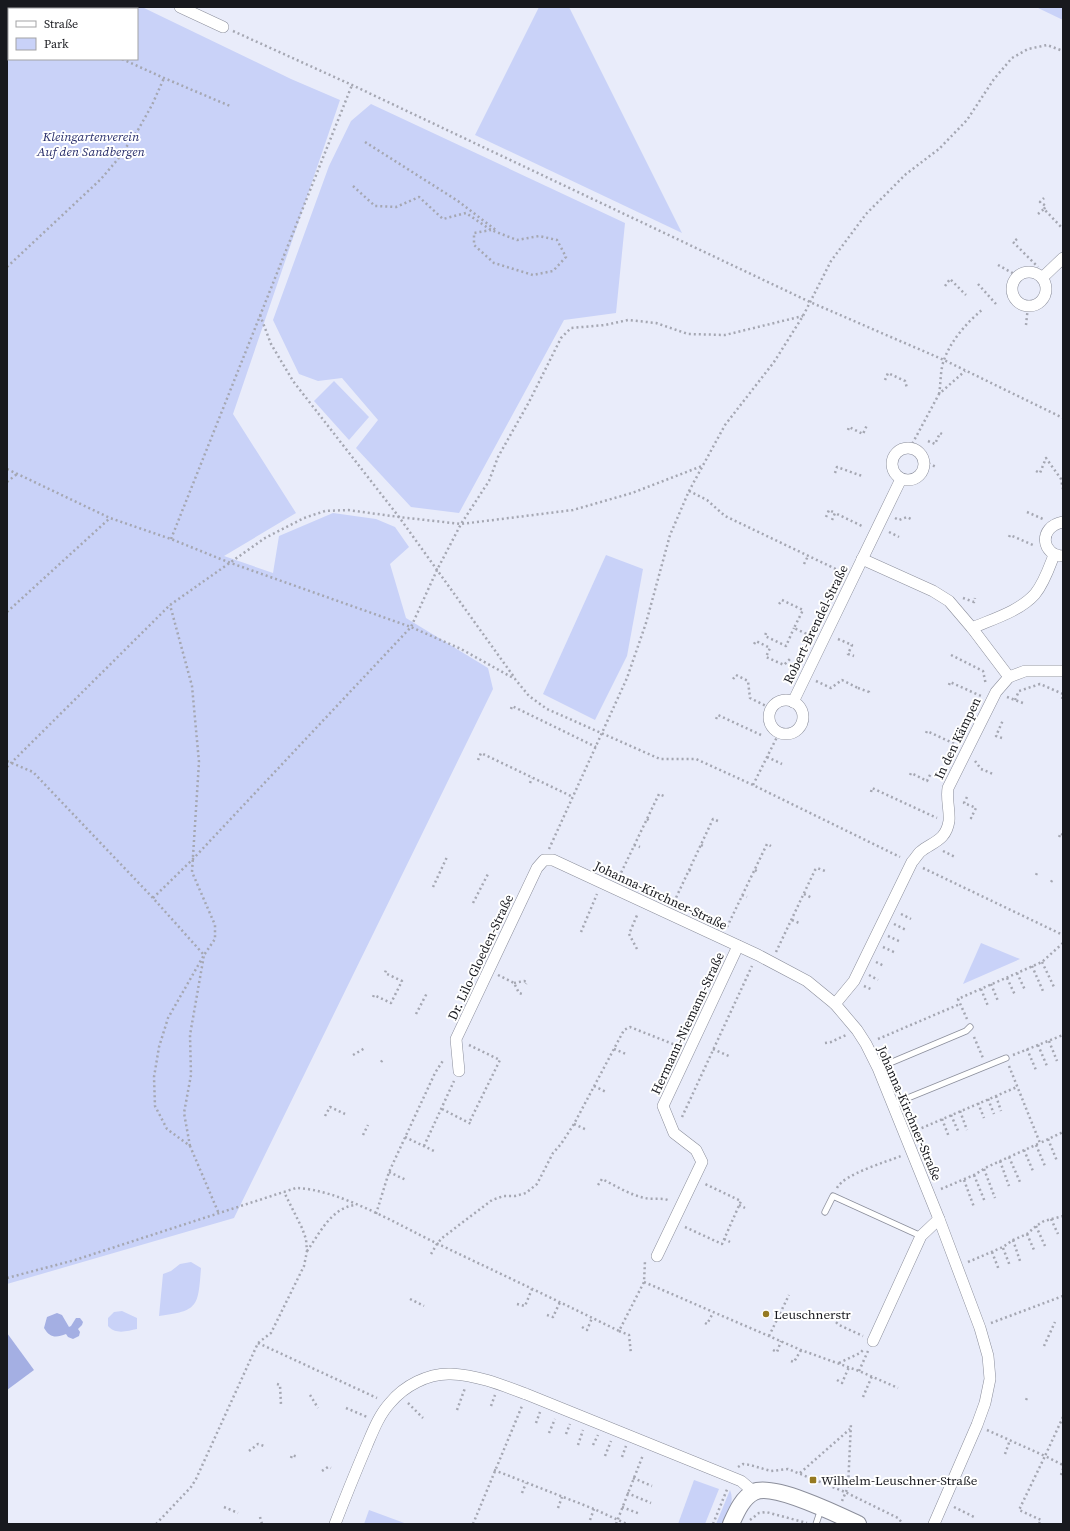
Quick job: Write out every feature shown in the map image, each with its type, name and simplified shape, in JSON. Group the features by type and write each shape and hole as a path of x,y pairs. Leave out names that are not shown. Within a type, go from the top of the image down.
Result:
{"street":[{"path":"180,7 223,27"},
{"path":"1044,276 1063,258"},
{"path":"1026,272 1044,276 1046,286 1045,294 1040,302 1028,306 1020,303 1014,297 1012,290 1014,282 1018,276 1026,272"},
{"path":"910,448 919,452 924,461 923,470 918,477 909,481 901,479 894,473 891,465 893,456 899,450 910,448"},
{"name":"Robert-Brendel-Straße","path":"793,702 901,479"},
{"path":"972,628 1006,613 1029,600 1059,555 1047,548 1045,539 1048,530 1054,524 1063,522"},
{"name":"Robert-Brendel-Straße","path":"862,559 933,591 948,601 972,628 1009,677"},
{"path":"1009,677 1025,671 1063,671"},
{"name":"In den Kämpen","path":"948,823 949,813 946,796 948,788 991,701 996,692 1009,677"},
{"name":"Robert-Brendel-Straße","path":"772,709 778,703 785,700 793,702 799,707 803,714 799,729 792,733 779,733"},
{"path":"772,709 770,714 771,725 779,733"},
{"path":"836,1004 854,981 912,862 921,852 940,839 946,831 948,823"},
{"name":"Johanna-Kirchner-Straße","path":"544,860 553,860 614,888 771,961 807,981 836,1004 866,1044 878,1068 939,1219 980,1328 988,1356 990,1379 985,1403 934,1524"},
{"name":"Dr. Lilo-Gloeden-Straße","path":"459,1071 456,1039 537,868 544,860"},
{"name":"Hermann-Niemann-Straße","path":"674,1134 663,1106 738,946"},
{"path":"657,1256 702,1162 696,1150 674,1134"},
{"path":"873,1341 921,1236 939,1219"},
{"path":"335,1524 378,1421 389,1404 398,1394 411,1384 429,1377 449,1374 469,1376 499,1384 526,1394 732,1477 741,1481 754,1492"},
{"path":"731,1524 740,1505 754,1492 766,1490 779,1492 858,1524"}],"lane":[{"path":"878,1068 966,1031 970,1027"},
{"path":"893,1104 1006,1058"},
{"path":"826,1212 833,1196 921,1236"},
{"path":"816,1524 821,1508"}],"path":[{"path":"223,27 352,85 810,302 944,360 1063,418"},
{"path":"544,860 626,678 646,623 670,535 689,491 725,425 774,362 803,316 831,261 866,214 906,174 939,149 967,120 994,79 1012,58 1028,49 1048,45 1063,51"},
{"path":"124,60 230,106"},
{"path":"7,267 101,179 118,159 138,130 152,105 164,78"},
{"path":"171,540 352,85"},
{"path":"365,142 458,201 501,234"},
{"path":"353,186 375,206 396,207 419,197 443,220 466,213 491,230 518,240 539,236 557,240 566,257 553,271 533,275 494,263 474,245 474,233 491,230"},
{"path":"1044,198 1040,202 1046,206 1044,209 1063,229"},
{"path":"1038,214 1044,209"},
{"path":"1016,239 1013,242 1044,276"},
{"path":"998,265 1018,276"},
{"path":"945,286 950,279 966,295"},
{"path":"978,284 996,304"},
{"path":"1026,325 1028,306"},
{"path":"910,448 939,394 944,360 958,335 971,319 982,310"},
{"path":"260,315 271,344 293,382 399,517 515,679 529,696 547,709 660,759 696,760 753,785 1063,935"},
{"path":"153,898 193,859 411,627 437,570 461,524 489,481 498,457 529,402 561,338 571,328 605,325 628,320 656,323 688,334 725,336 803,316"},
{"path":"939,394 965,371"},
{"path":"885,380 888,373 905,381 907,388"},
{"path":"848,430 849,427 863,434 867,425"},
{"path":"928,441 935,444 940,433 942,434"},
{"path":"1036,471 1040,473 1046,458 1061,479 1063,489"},
{"path":"924,461 936,467"},
{"path":"7,767 170,605 228,562 265,538 304,518 325,511 348,510 461,524 573,510 632,493 702,466"},
{"path":"835,472 837,467 862,476"},
{"path":"7,469 110,518 411,627 460,649 515,679"},
{"path":"7,482 16,474"},
{"path":"689,491 707,500 725,516 854,577"},
{"path":"826,517 829,510 875,532"},
{"path":"832,520 835,513"},
{"path":"7,612 110,518"},
{"path":"1009,537 1010,535 1059,555"},
{"path":"804,564 808,556"},
{"path":"963,598 974,602 976,598"},
{"path":"766,633 765,636 786,646 803,610 782,600 779,604"},
{"path":"170,605 192,686 199,762 192,872 215,925 215,939 168,1018 159,1047 154,1077 155,1106 167,1129 190,1146"},
{"path":"794,628 852,645 848,654 854,656"},
{"path":"754,644 756,641 770,648 766,657 784,665 790,659"},
{"path":"951,655 983,671 988,689"},
{"path":"733,679 736,675 748,681 750,698 772,709"},
{"path":"805,676 831,688 842,680 869,692 868,694"},
{"path":"949,685 950,682 991,701"},
{"path":"1015,700 1019,691 1040,684 1063,696"},
{"path":"511,709 512,706 555,729 596,747"},
{"path":"716,719 718,715 761,736"},
{"path":"1002,738 996,736 1003,720"},
{"path":"926,733 927,731 967,749 981,769 993,774"},
{"path":"753,785 779,733"},
{"path":"478,760 481,754 573,797"},
{"path":"767,757 782,764"},
{"path":"7,761 33,772 153,898 204,956"},
{"path":"910,775 911,772 927,780 931,773"},
{"path":"530,783 532,778"},
{"path":"871,792 872,788 948,823"},
{"path":"614,888 659,794 664,796"},
{"path":"967,797 964,803 976,808 971,818 975,820"},
{"path":"894,803 896,799"},
{"path":"646,819 651,822"},
{"path":"668,914 714,819 718,821"},
{"path":"1059,837 1063,834"},
{"path":"722,938 767,844 771,846"},
{"path":"634,845 640,847"},
{"path":"701,845 706,847"},
{"path":"433,887 447,857"},
{"path":"771,961 815,870 817,868 825,871"},
{"path":"689,870 693,872"},
{"path":"754,870 758,872"},
{"path":"1036,875 1038,871"},
{"path":"473,903 489,872"},
{"path":"581,932 602,883"},
{"path":"804,894 812,898"},
{"path":"742,895 747,897"},
{"path":"637,949 629,934 643,902"},
{"path":"792,920 799,924"},
{"path":"866,1044 960,1004 958,999 1042,962 1063,943"},
{"path":"674,1134 758,955"},
{"path":"204,956 190,1035 191,1075 184,1113 190,1146 219,1214"},
{"path":"1042,962 1054,987"},
{"path":"1032,966 1043,991"},
{"path":"373,998 374,995 391,1003 402,981 385,973 386,970"},
{"path":"489,971 514,983 524,981 527,982 526,984"},
{"path":"1017,973 1025,990"},
{"path":"1007,978 1015,994"},
{"path":"514,983 519,993 522,994 523,992"},
{"path":"991,984 998,1001"},
{"path":"981,989 988,1006"},
{"path":"416,1014 427,993"},
{"path":"431,1254 437,1244 492,1200 504,1196 515,1196 526,1193 537,1184 554,1153 574,1124 624,1030 630,1027 689,1050"},
{"path":"825,1043 831,1042 857,1030"},
{"path":"1040,1143 1006,1058 1063,1036"},
{"path":"456,1039 500,1060 469,1123"},
{"path":"1049,1041 1057,1062"},
{"path":"1038,1045 1047,1066"},
{"path":"353,1055 365,1048"},
{"path":"614,1049 626,1054"},
{"path":"714,1049 731,1057"},
{"path":"1027,1049 1036,1070"},
{"path":"381,1062 384,1058"},
{"path":"424,1146 459,1071"},
{"path":"376,1214 389,1172 435,1073"},
{"path":"488,1084 493,1086"},
{"path":"594,1086 606,1092"},
{"path":"905,1135 1017,1087"},
{"path":"996,1096 1001,1111"},
{"path":"988,1099 994,1114"},
{"path":"978,1103 984,1118"},
{"path":"325,1116 330,1107 345,1114"},
{"path":"442,1109 473,1124"},
{"path":"960,1111 967,1130"},
{"path":"951,1115 958,1133"},
{"path":"942,1119 950,1137"},
{"path":"574,1124 587,1130"},
{"path":"363,1135 368,1125"},
{"path":"929,1194 964,1180 1000,1161 1063,1132"},
{"path":"405,1137 434,1151"},
{"path":"1048,1139 1057,1161"},
{"path":"1036,1145 1045,1166"},
{"path":"1024,1150 1034,1171"},
{"path":"833,1196 839,1184 860,1171 912,1152"},
{"path":"1009,1157 1020,1182"},
{"path":"1000,1161 1009,1186"},
{"path":"984,1169 996,1198"},
{"path":"389,1172 406,1180"},
{"path":"974,1175 985,1202"},
{"path":"673,1222 722,1244 740,1201 694,1179"},
{"path":"598,1184 602,1180 636,1196 648,1199 667,1199 671,1202"},
{"path":"964,1180 974,1207"},
{"path":"7,1278 75,1260 296,1188 308,1188 322,1191 355,1204 629,1335 631,1354"},
{"path":"156,1524 196,1480 258,1343 271,1333 304,1266 307,1251 306,1239 284,1192"},
{"path":"729,1196 731,1192"},
{"path":"634,1201 636,1196"},
{"path":"307,1251 331,1217 346,1206 355,1204"},
{"path":"739,1205 745,1208"},
{"path":"957,1267 1002,1247 1027,1234 1036,1226 1051,1219 1063,1216"},
{"path":"1051,1219 1058,1234"},
{"path":"1036,1226 1045,1246"},
{"path":"1027,1234 1034,1250"},
{"path":"704,1241 706,1236"},
{"path":"724,1239 730,1242"},
{"path":"1013,1240 1020,1261"},
{"path":"1002,1247 1010,1266"},
{"path":"992,1252 999,1270"},
{"path":"619,1331 644,1282 801,1350 872,1376 898,1388"},
{"path":"517,1304 525,1306 532,1289"},
{"path":"769,1336 789,1296"},
{"path":"980,1328 1063,1296"},
{"path":"410,1299 424,1306"},
{"path":"547,1314 553,1317 560,1302"},
{"path":"825,1312 839,1325 873,1341"},
{"path":"704,1323 708,1324 713,1313"},
{"path":"582,1327 587,1330 592,1318"},
{"path":"1044,1346 1055,1322"},
{"path":"773,1350 776,1352 781,1341"},
{"path":"838,1363 860,1353 873,1341"},
{"path":"859,1371 873,1341"},
{"path":"258,1343 389,1404"},
{"path":"792,1361 794,1362 801,1350"},
{"path":"836,1380 842,1383 849,1367"},
{"path":"457,1410 469,1376"},
{"path":"863,1397 872,1376"},
{"path":"277,1384 280,1385 281,1405"},
{"path":"398,1394 423,1418"},
{"path":"473,1524 526,1394"},
{"path":"310,1395 318,1408"},
{"path":"1026,1400 1028,1396"},
{"path":"346,1408 378,1421"},
{"path":"1039,1524 1041,1520 1019,1510 1063,1417"},
{"path":"845,1492 848,1487 851,1423"},
{"path":"977,1425 1063,1465"},
{"path":"800,1473 850,1429"},
{"path":"1004,1454 1010,1440"},
{"path":"616,1524 647,1443"},
{"path":"249,1451 258,1444 264,1446"},
{"path":"291,1458 292,1455 298,1457"},
{"path":"713,1524 732,1477 738,1468 743,1464 771,1470 788,1469 800,1473 845,1492 898,1518 904,1524"},
{"path":"322,1471 328,1467 331,1468"},
{"path":"494,1470 594,1509 627,1524"},
{"path":"1061,1475 1063,1470"},
{"path":"633,1478 652,1486"},
{"path":"522,1493 526,1483"},
{"path":"627,1493 651,1503"},
{"path":"558,1508 562,1497"},
{"path":"943,1502 974,1517"},
{"path":"224,1507 238,1513"},
{"path":"622,1507 640,1514"},
{"path":"590,1520 594,1509"},
{"path":"748,1524 754,1516 759,1513 766,1512 811,1524"},
{"path":"260,1517 262,1524"}],"green space":[{"name":"Kleingartenverein Auf den Sandbergen","path":"7,7 142,7 291,79 340,100 233,414 296,513 224,556 273,573 279,536 333,513 376,519 395,527 409,547 390,564 406,618 488,668 493,689 234,1218 7,1284"},
{"path":"539,7 569,7 682,233 475,135"},
{"path":"1036,7 1063,7 1063,20"},
{"path":"371,104 625,223 616,313 564,320 459,513 411,507 356,448 378,420 342,378 318,381 299,374 273,320 329,166 351,121"},
{"path":"334,381 369,417 349,440 314,401"},
{"path":"606,555 643,569 627,656 595,720 543,694"},
{"path":"981,943 1020,959 963,984"},
{"path":"191,1262 201,1268 197,1299 189,1309 182,1312 159,1316 163,1274 171,1271 180,1264"},
{"path":"122,1311 137,1318 137,1329 114,1331 108,1326 108,1318 114,1312"},
{"path":"694,1480 719,1489 705,1524 678,1524"},
{"path":"730,1490 732,1499 724,1524 716,1524"},
{"path":"369,1510 407,1524 364,1524"}],"shaded area":[{"path":"57,1313 62,1315 69,1327 76,1318 80,1318 83,1322 78,1329 80,1332 79,1336 73,1339 68,1337 66,1334 54,1336 49,1334 44,1328 47,1317"},
{"path":"7,1333 34,1370 7,1390"}],"place":[{"name":"Leuschnerstr","path":"766,1314"},
{"name":"Wilhelm-Leuschner-Straße","path":"813,1480"}]}
